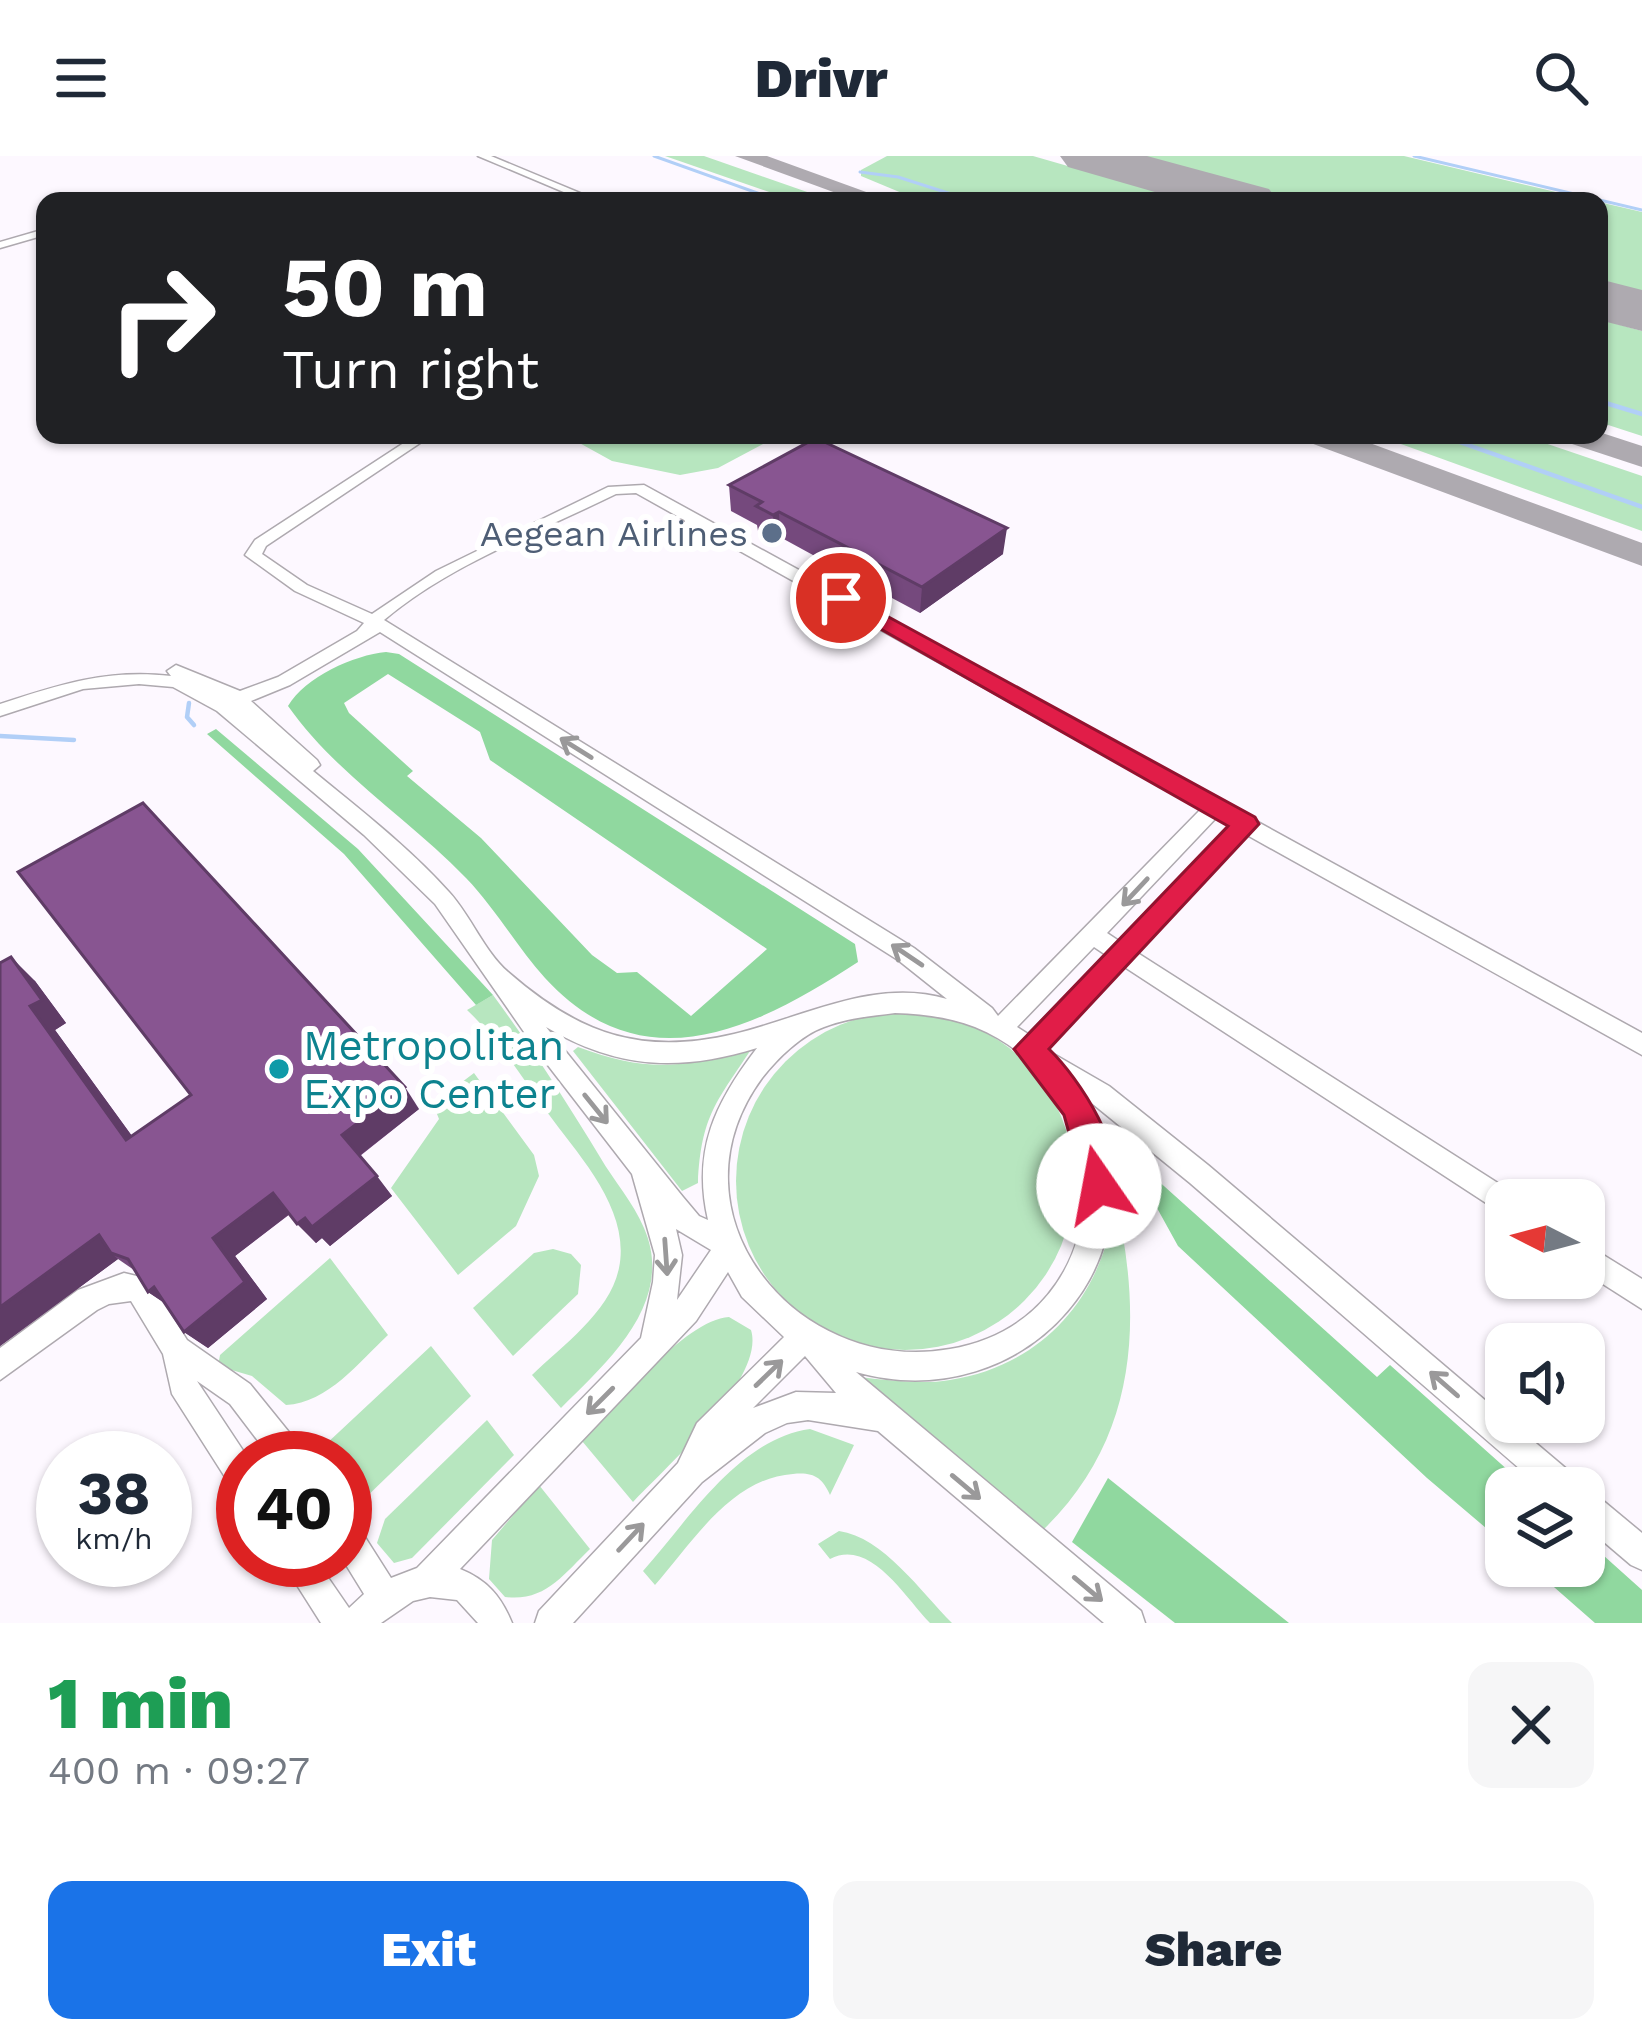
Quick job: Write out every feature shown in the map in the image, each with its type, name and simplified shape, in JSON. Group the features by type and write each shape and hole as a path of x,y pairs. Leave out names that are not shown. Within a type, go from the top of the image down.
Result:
{"street":[{"path":"483,156 572,192"},
{"path":"0,245 36,235"},
{"path":"411,444 253,549 253,555 906,953 1000,1029 1100,1094 1182,1160 1540,1467"},
{"path":"226,699 284,681 444,577 613,490 638,488 1642,1045"},
{"path":"226,699 328,653"},
{"path":"0,705 71,685 121,679 177,682 226,699 273,730 360,812 371,830"},
{"path":"273,730 268,704 284,681"},
{"path":"226,699 442,898 548,1048 689,1225 728,1246"},
{"path":"1000,1029 1215,807"},
{"path":"1030,1050 1246,824"},
{"path":"1094,936 1485,1189"},
{"path":"502,980 556,1022 632,1053 682,1054 861,1004 899,1001 950,1008 1000,1029"},
{"path":"813,1020 756,1062 725,1112 714,1154 713,1186 728,1246 759,1296 806,1336 855,1393 1129,1623"},
{"path":"806,1336 879,1364 937,1366 1009,1344 1039,1324 1063,1298 1094,1236 1098,1170 1078,1108 1030,1050"},
{"path":"645,1169 645,1194 662,1228 669,1258 653,1347"},
{"path":"358,1623 384,1597 428,1579 700,1297 728,1246"},
{"path":"1605,1270 1642,1295"},
{"path":"0,1366 93,1296 118,1285 139,1289 177,1350 240,1394 269,1431"},
{"path":"686,1479 706,1433 806,1336"},
{"path":"177,1350 182,1384 216,1436"},
{"path":"551,1623 686,1479 733,1438 783,1409 830,1406 885,1419"},
{"path":"1605,1522 1642,1554"},
{"path":"372,1578 384,1597"},
{"path":"428,1579 464,1585 479,1595 496,1623"},
{"path":"315,1587 340,1623"}],"green space":[{"path":"665,156 704,156 807,192 769,192"},
{"path":"887,156 1033,156 1158,192 899,192 861,176 861,170"},
{"path":"1136,156 1404,156 1556,192 1269,192"},
{"path":"1608,204 1642,212 1642,294 1608,285"},
{"path":"1608,322 1642,331 1642,436 1608,425"},
{"path":"581,444 763,444 718,468 680,475 612,461"},
{"path":"1401,444 1548,444 1642,476 1642,531"},
{"path":"373,654 399,654 855,944 858,962 780,1008 701,1035 661,1038 621,1030 583,1011 545,978 466,878 350,775 288,706 318,677","holes":["388,674 480,732 490,760 767,949 691,1016 637,972 617,973 592,955 481,838 407,776 413,771 349,713 344,703"]},
{"path":"216,729 358,849 493,995 476,1005 344,854 207,734"},
{"path":"493,995 634,1209 652,1255 651,1281 632,1328 561,1408 532,1375 584,1327 606,1299 619,1268 621,1246 610,1204 587,1165 500,1046 467,1010"},
{"path":"905,1012 969,1025 1024,1062 1061,1117 1074,1181 1061,1245 1024,1300 969,1337 905,1350 841,1337 786,1300 749,1245 736,1181 749,1117 786,1062 841,1025"},
{"path":"578,1047 625,1061 665,1065 752,1048 707,1124 698,1183 682,1191 573,1051"},
{"path":"474,1073 534,1155 539,1176 516,1226 458,1275 391,1188 439,1119 433,1104"},
{"path":"1126,1152 1377,1377 1390,1365 1504,1467 1485,1467 1485,1527 1427,1478 1178,1246"},
{"path":"1115,1197 1129,1287 1126,1374 1099,1455 1044,1529 858,1377 950,1380 984,1372 1042,1340 1085,1292 1110,1231"},
{"path":"553,1249 571,1254 581,1265 578,1294 513,1356 473,1308 534,1253"},
{"path":"330,1258 388,1335 354,1368 316,1397 286,1405 252,1376 218,1366 220,1355"},
{"path":"729,1317 751,1330 752,1350 743,1372 710,1421 633,1502 582,1441 671,1349 711,1322"},
{"path":"431,1346 471,1396 372,1491 372,1431 340,1431"},
{"path":"487,1420 514,1455 412,1558 394,1563 377,1543 385,1519"},
{"path":"810,1429 854,1445 830,1495 820,1480 806,1474 771,1478 750,1487 715,1515 655,1585 643,1571 716,1485 760,1448"},
{"path":"1108,1478 1289,1623 1175,1623 1072,1542"},
{"path":"539,1485 590,1549 542,1591 505,1597 489,1579 492,1540"},
{"path":"839,1531 855,1535 886,1555 952,1623 930,1623 885,1573 859,1556 830,1559 818,1544"},
{"path":"1605,1557 1642,1590 1642,1623 1595,1623 1554,1587 1605,1587"}],"building":[{"path":"805,444 829,444 1007,528 922,587 878,564 873,567 856,558 860,554 779,512 773,515 756,506 762,502 729,485"},
{"name":"Metropolitan Expo Center","path":"143,803 405,1087 342,1135 377,1176 312,1227 305,1218 297,1224 273,1193 213,1238 245,1282 184,1332 154,1287 148,1292 128,1259 111,1253 99,1235 0,1307 0,963 11,957 42,1000 30,1006 126,1140 191,1095 18,872"}],"waterway":[{"path":"654,156 755,192"},
{"path":"1414,156 1566,192"},
{"path":"860,172 898,177 945,192"},
{"path":"1608,202 1642,210"},
{"path":"1608,404 1642,414"},
{"path":"1465,444 1642,507"},
{"path":"189,703 187,717 194,725"},
{"path":"0,736 74,740"}],"taxiway":[{"path":"746,156 853,192"},
{"path":"1343,444 1642,555"},
{"path":"1604,444 1642,457"}],"runway":[{"path":"1087,156 1217,192"},
{"path":"1608,302 1642,311"}],"place":[{"name":"Aegean Airlines","path":"772,533"},
{"name":"Metropolitan Expo Center","path":"279,1069"}],"route":[{"path":"841,598 1246,824 1029,1049 1057,1077 1078,1108 1095,1154 1099,1186"}]}
